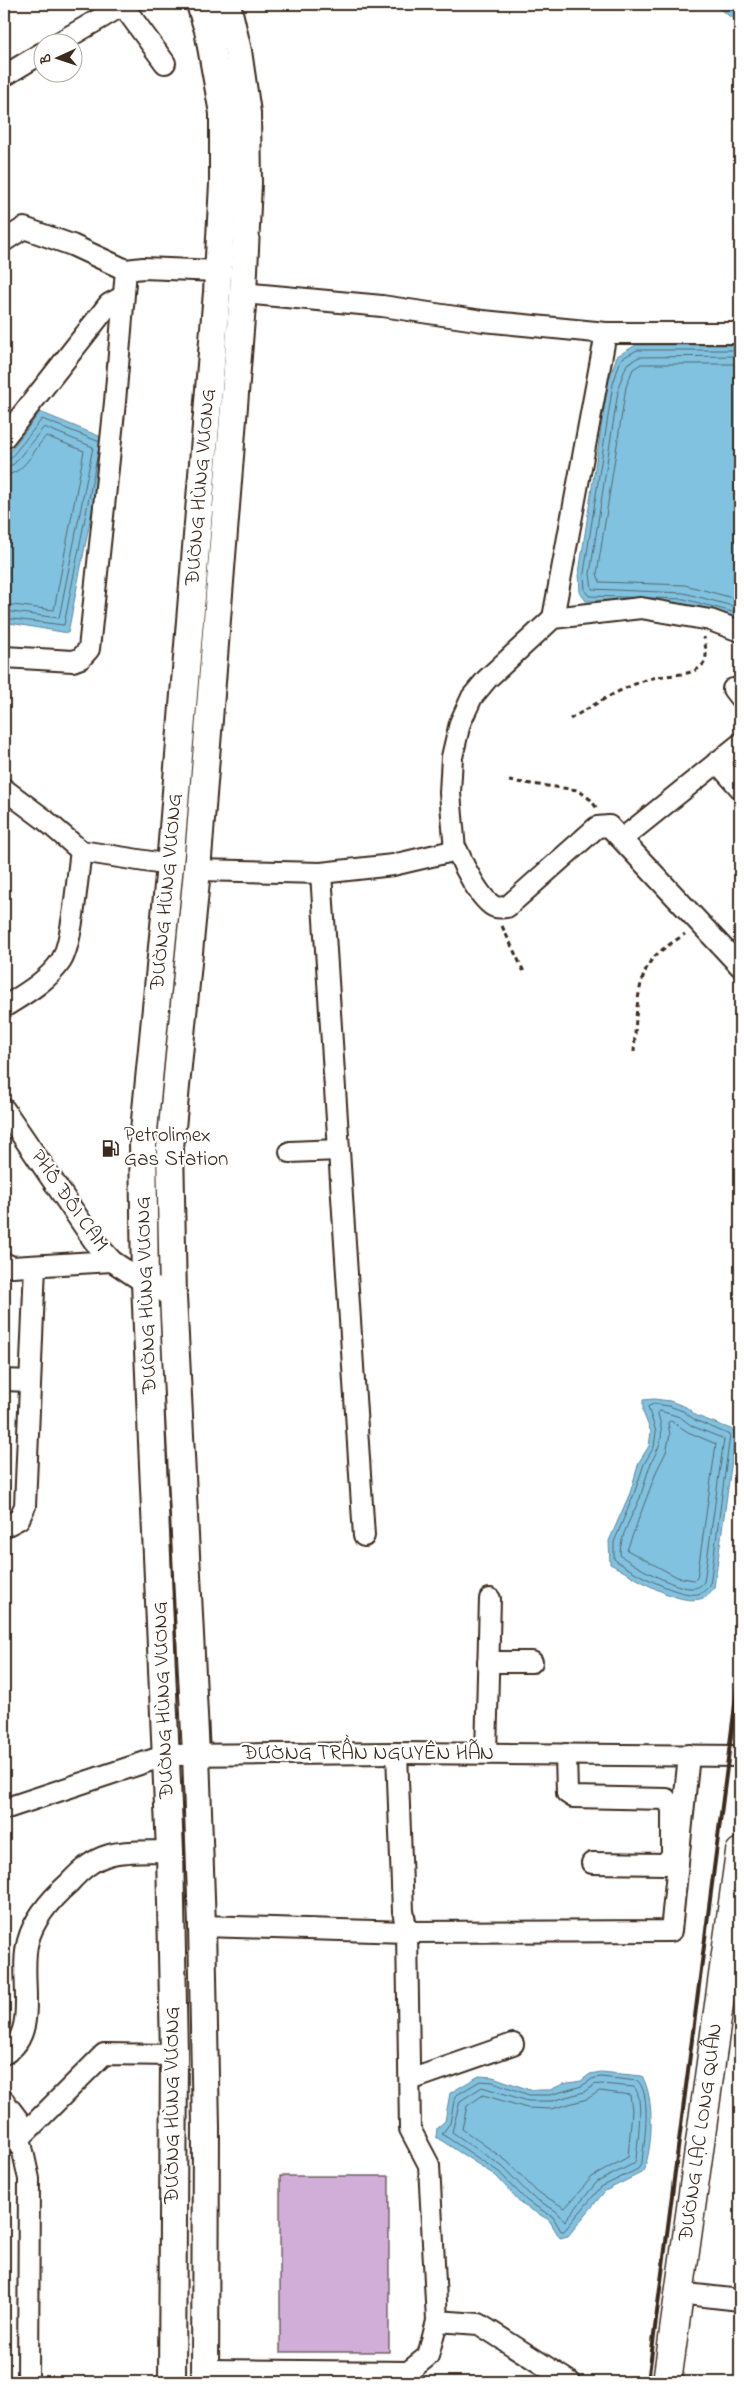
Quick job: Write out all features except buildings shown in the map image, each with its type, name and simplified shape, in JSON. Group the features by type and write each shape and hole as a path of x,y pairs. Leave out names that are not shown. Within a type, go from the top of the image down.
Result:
{"highway":[{"name":"ĐƯỜNG LẠC LONG QUÂN","path":"667,2382 738,1881 740,1852"}],"main road":[{"name":"ĐƯỜNG HÙNG VƯƠNG","path":"172,2382 174,2056 170,1851 145,1283 143,1141 170,865 218,271 222,184 222,113 208,30 200,4"},
{"name":"ĐƯỜNG HÙNG VƯƠNG","path":"205,2376 206,2127 202,1926 196,1754 172,1296 170,1148 197,870 243,293 248,183 247,113 238,52 227,4"},
{"path":"194,576 220,578"}],"street":[{"path":"77,32 118,8 124,7 165,63"},
{"path":"4,76 32,59"},
{"path":"4,240 24,228 72,245 126,270 143,268 218,271"},
{"path":"4,657 72,661 81,658 89,649 115,402 122,297 126,270"},
{"path":"243,293 382,306 483,321 606,333 740,333"},
{"path":"4,438 109,304 122,297"},
{"path":"553,618 606,333"},
{"path":"740,632 702,619 641,608 553,618 487,679 472,697 460,723 452,757 450,794 455,850 463,866 491,904 498,908 507,906 597,827 602,825 609,826 740,966"},
{"path":"622,839 740,744"},
{"path":"718,762 740,788"},
{"path":"4,788 44,819 81,852 170,865"},
{"path":"197,870 321,873 387,866 455,850"},
{"path":"6,1000 47,976 61,961 67,946 81,852"},
{"path":"321,873 364,1536"},
{"name":"PHỐ ĐỒI CAM","path":"4,1109 94,1241 112,1261 145,1283 172,1296"},
{"path":"290,1152 338,1150"},
{"path":"4,1263 12,1267 112,1261"},
{"path":"4,1527 19,1519 25,1506 35,1266"},
{"path":"4,1380 30,1382"},
{"path":"486,1753 490,1599"},
{"path":"488,1662 532,1662"},
{"path":"205,2376 411,2377 428,2356 437,2321 429,2165 410,2129 407,1932 403,1911 397,1753"},
{"name":"ĐƯỜNG TRẦN NGUYÊN HÃN","path":"4,1809 167,1755 486,1753 740,1756"},
{"path":"566,1754 566,1787 567,1793 573,1797 666,1799 672,1808 672,1855 665,1864 592,1863"},
{"path":"202,1926 407,1932 671,1931 690,1755"},
{"path":"4,2054 14,2049 24,2031 27,1943 33,1926 58,1892 93,1861 111,1854 170,1851"},
{"path":"410,2080 514,2044"},
{"path":"12,2141 104,2054 174,2056"},
{"path":"4,2101 19,2121 12,2141 29,2179 28,2382"},
{"path":"678,2294 740,2300"},
{"path":"437,2321 479,2324 570,2382"}],"path":[{"path":"570,719 626,688 652,678 696,670 704,663 706,652 702,619"},
{"path":"509,780 578,790 591,800 598,811 602,825"},
{"path":"498,908 504,932 524,972"},
{"path":"634,1052 637,1006 646,969 653,957 700,923"}],"water":[{"path":"713,4 740,4 740,24"},
{"path":"636,345 740,345 740,619 683,604 610,600 586,601 580,593 579,573 608,382 617,356"},
{"path":"40,412 106,439 68,633 4,622 4,459"},
{"path":"643,1400 670,1401 686,1407 697,1416 736,1431 714,1588 703,1598 693,1600 669,1595 610,1564 609,1541 630,1493 639,1462 649,1446 651,1432 643,1412"},
{"path":"601,2072 642,2076 646,2085 651,2110 649,2150 643,2172 605,2191 568,2236 560,2238 549,2220 523,2205 496,2176 436,2137 437,2128 445,2121 450,2093 479,2076 493,2077 530,2090 550,2090 563,2084 581,2081 590,2074"}],"railway":[{"path":"648,2382 740,1666"}],"place":[{"name":"Petrolimex Gas Station","path":"110,1148"}]}
